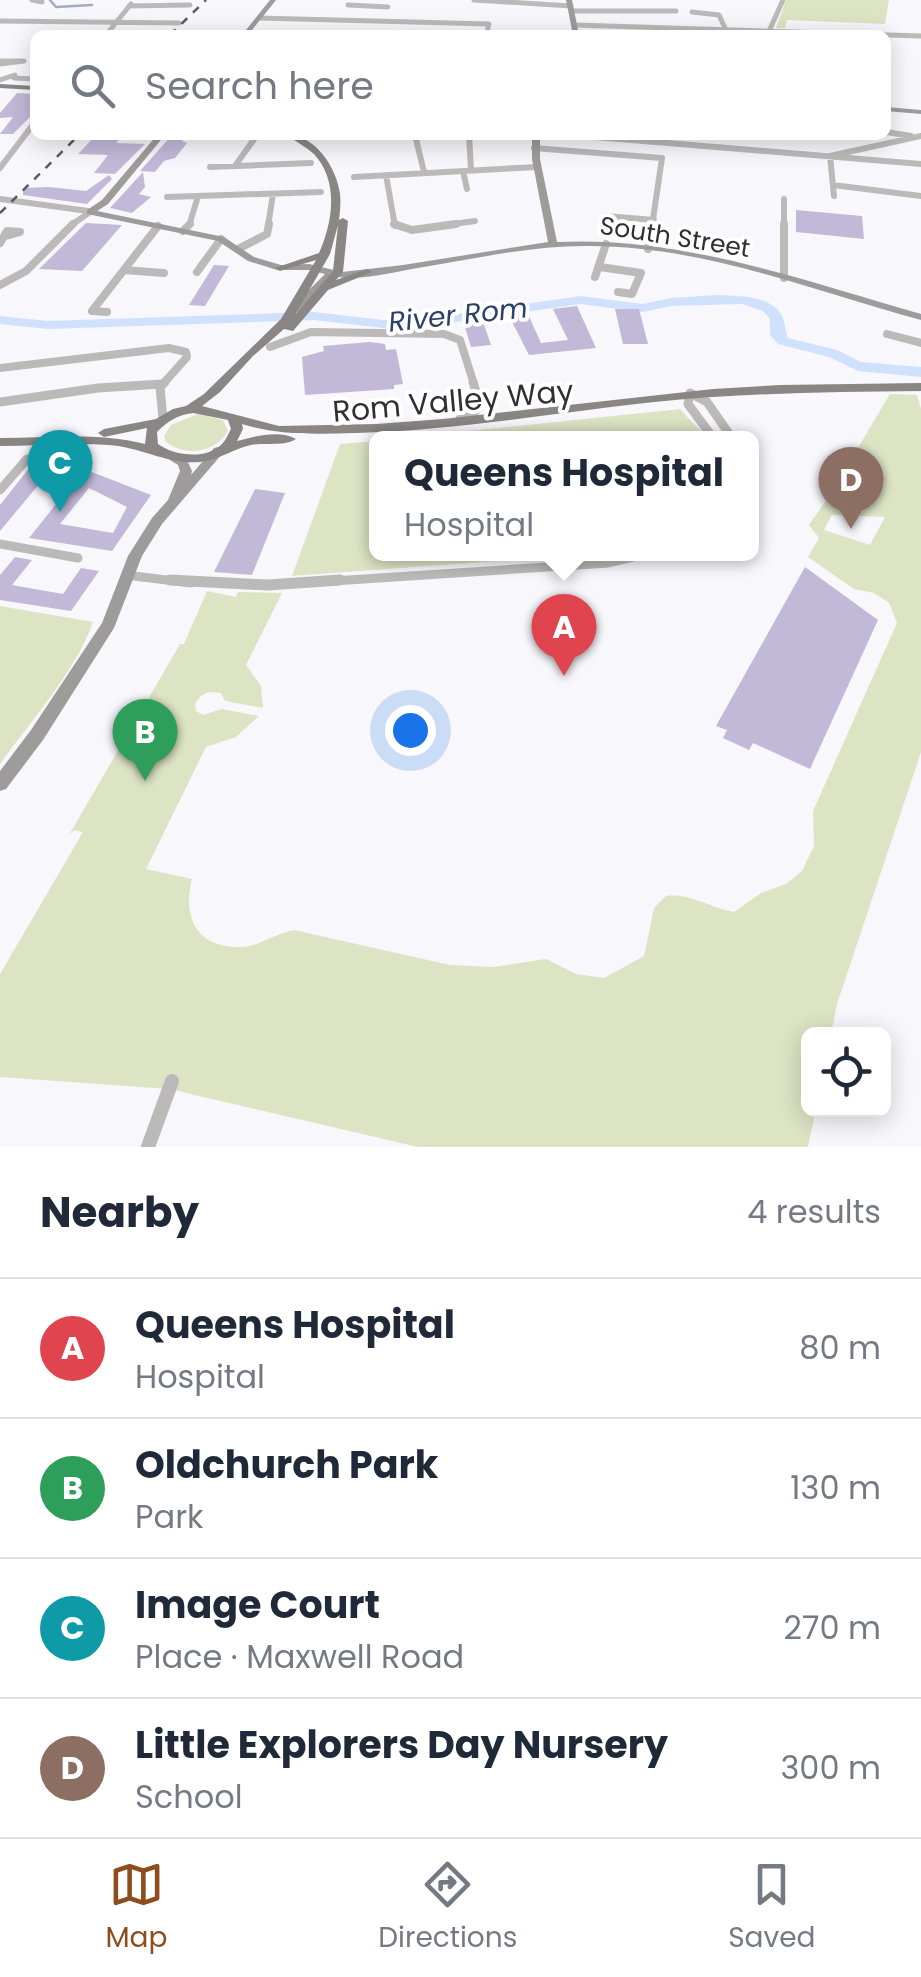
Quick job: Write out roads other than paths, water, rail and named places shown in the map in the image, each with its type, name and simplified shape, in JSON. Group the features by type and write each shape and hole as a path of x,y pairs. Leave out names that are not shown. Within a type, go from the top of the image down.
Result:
{"main road":[{"path":"0,82 30,84"},
{"path":"220,450 234,438 237,429 224,394 295,316 333,230 335,187 330,169 318,152 300,140"},
{"path":"0,439 123,432 186,410 210,396 326,289 338,272 341,256 343,178 326,151 310,140"},
{"path":"280,268 325,254"},
{"path":"326,289 362,272 341,256"},
{"path":"280,268 299,282 303,294"},
{"name":"Rom Valley Way","path":"411,431 793,386 921,386"},
{"name":"Rom Valley Way","path":"186,410 216,410 274,429 311,430 848,388"},
{"path":"161,421 150,437 152,446 167,456"},
{"name":"Rom Valley Way","path":"0,439 111,441 192,459 255,440 369,435"}],"street":[{"path":"32,0 42,2"},
{"path":"110,30 134,0"},
{"path":"249,30 273,0"},
{"path":"381,30 388,7 395,0"},
{"path":"474,0 676,11"},
{"path":"770,29 783,0"},
{"path":"129,6 190,5"},
{"path":"348,6 388,7"},
{"path":"571,6 576,30"},
{"path":"692,12 720,15 725,28"},
{"path":"260,18 490,24 488,30"},
{"path":"298,30 306,19"},
{"path":"327,30 334,20"},
{"path":"0,21 179,23"},
{"path":"576,24 738,30"},
{"path":"632,26 633,30"},
{"path":"764,30 792,30"},
{"path":"891,35 921,36"},
{"path":"0,65 19,69"},
{"path":"0,82 19,69"},
{"path":"19,69 14,78 30,83"},
{"path":"891,109 921,112"},
{"path":"0,168 30,129"},
{"path":"891,133 921,136"},
{"path":"830,156 908,140 911,136"},
{"path":"0,285 22,276 75,220 105,202 157,140"},
{"path":"235,166 253,140"},
{"path":"416,140 424,172"},
{"path":"467,189 470,140"},
{"path":"535,140 552,246"},
{"path":"633,140 921,164"},
{"path":"534,148 662,158 648,250"},
{"path":"830,156 834,196"},
{"path":"210,167 311,163"},
{"path":"354,176 537,168"},
{"path":"386,174 396,227 412,230 475,221"},
{"path":"833,185 921,196"},
{"path":"167,197 321,192"},
{"path":"238,249 267,234 273,194"},
{"path":"183,231 190,226 198,196"},
{"name":"South Street","path":"0,198 90,212 221,240 251,259 280,268 362,272 552,246 606,244 784,278 921,317"},
{"path":"784,198 784,278"},
{"path":"606,216 654,220"},
{"path":"107,312 92,311 158,226"},
{"path":"0,243 6,236"},
{"path":"197,272 221,240"},
{"path":"595,277 606,244"},
{"path":"316,270 330,266 333,258 341,256"},
{"path":"600,267 641,273 632,294 618,292"},
{"path":"124,270 164,274"},
{"path":"295,316 323,277 338,272"},
{"path":"270,346 311,332 444,334 460,340 480,404 474,413 460,419"},
{"path":"886,334 921,343"},
{"path":"0,368 157,349 186,352 187,358 162,384 98,388 0,402"},
{"path":"161,421 162,384"},
{"path":"163,398 186,410"},
{"path":"689,398 709,431"},
{"path":"707,402 727,431"},
{"path":"174,499 187,491 220,450"},
{"path":"0,784 98,640 126,575 174,499 186,470 183,462 167,456"},
{"path":"0,490 27,459"},
{"path":"0,544 78,558"},
{"path":"126,575 201,584 268,585 630,561"},
{"path":"148,1147 172,1080"}],"waterway":[{"path":"50,0 56,7 92,5"},
{"name":"River Rom","path":"0,320 48,325 314,316 401,326 580,300 643,308 718,299 743,300 768,308 777,319 778,335 783,341 832,353"},
{"name":"River Rom","path":"837,357 858,366 921,372"}],"railway":[{"path":"175,30 206,0"},
{"path":"0,213 74,140"}],"place":[{"name":"Image Court","path":"60,512"},
{"name":"Little Explorers Day Nursery","path":"851,529"},
{"name":"Queens Hospital","path":"564,676"},
{"name":"Oldchurch Park","path":"145,781"}]}
